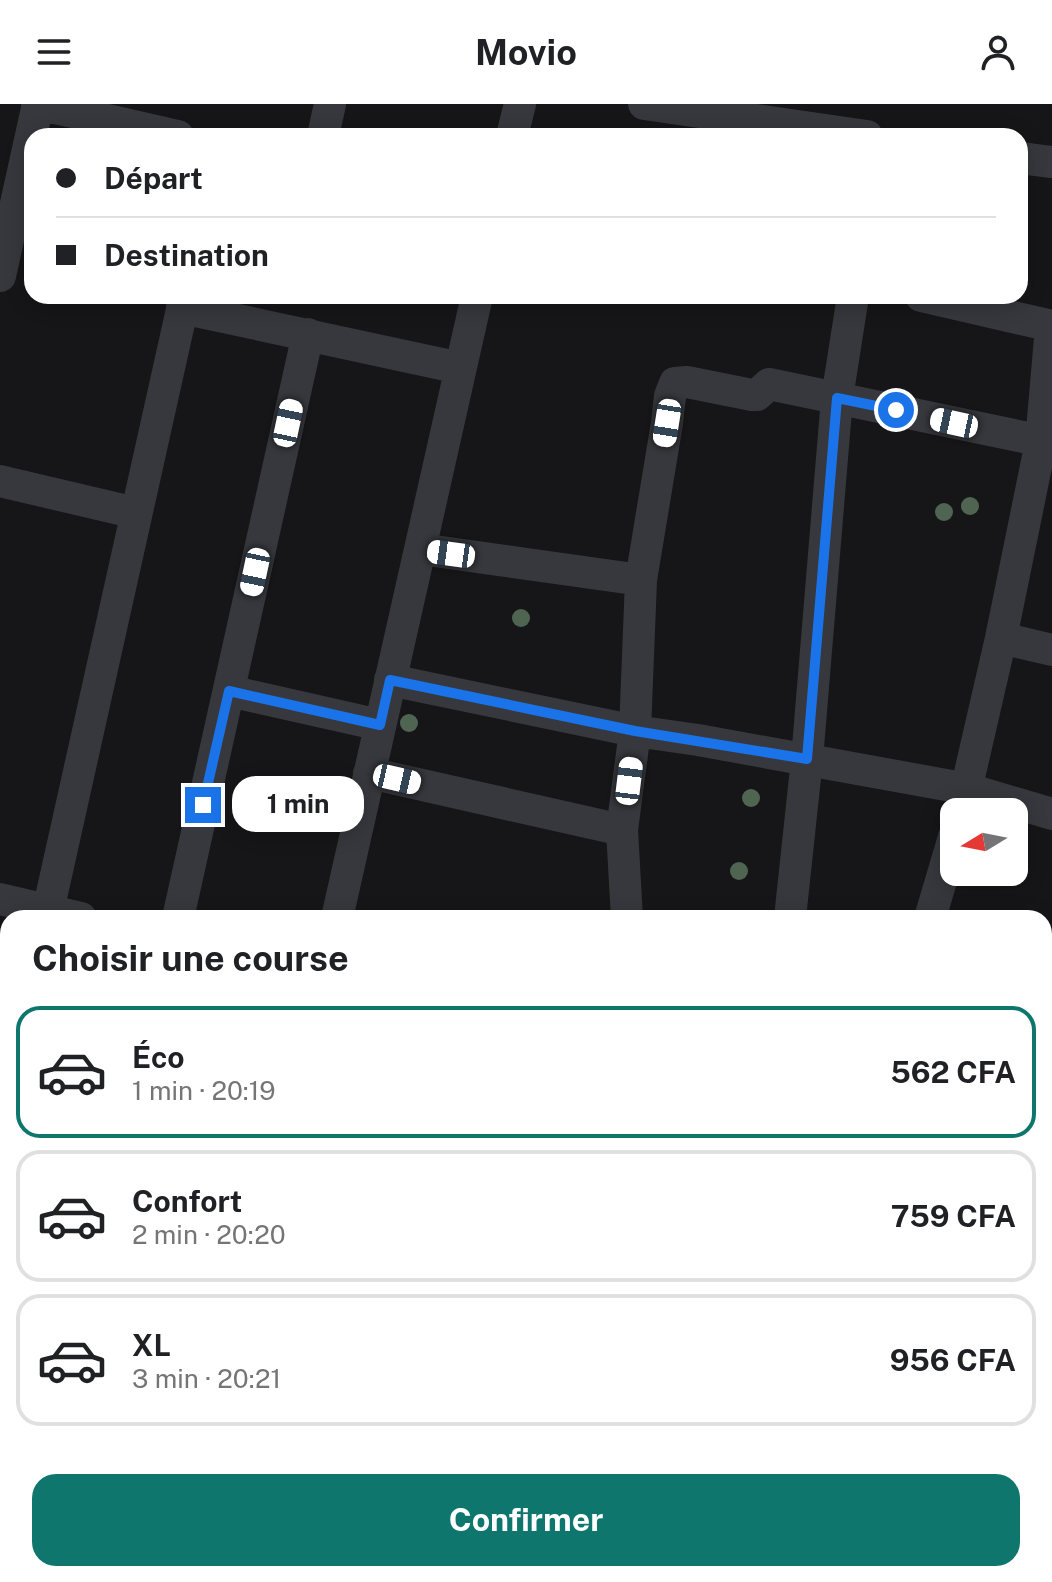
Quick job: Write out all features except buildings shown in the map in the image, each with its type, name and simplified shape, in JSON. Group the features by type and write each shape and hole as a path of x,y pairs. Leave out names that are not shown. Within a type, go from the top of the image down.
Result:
{"street":[{"path":"33,128 38,104 143,128"},
{"path":"325,128 330,104"},
{"path":"514,128 520,104"},
{"path":"644,104 811,128"},
{"path":"1028,159 1052,162"},
{"path":"0,276 24,167"},
{"path":"48,910 183,304"},
{"path":"191,304 460,368"},
{"path":"339,910 475,304"},
{"path":"791,910 807,759 837,398 852,304"},
{"path":"956,304 1052,326 1047,442 964,798"},
{"path":"180,910 308,334"},
{"path":"627,910 622,830 635,731 641,580 670,396 675,383 687,382 752,395 757,395 769,384 1047,442"},
{"path":"0,481 136,513"},
{"path":"420,549 641,580"},
{"path":"1001,638 1052,650"},
{"path":"390,680 635,731 807,759 956,798"},
{"path":"229,691 380,725"},
{"path":"369,773 622,830"},
{"path":"1028,810 1052,814"},
{"path":"932,910 940,884"},
{"path":"0,899 44,910"}],"route":[{"path":"203,805 229,691 380,725 390,680 635,731 807,759 837,398 896,410"}]}
